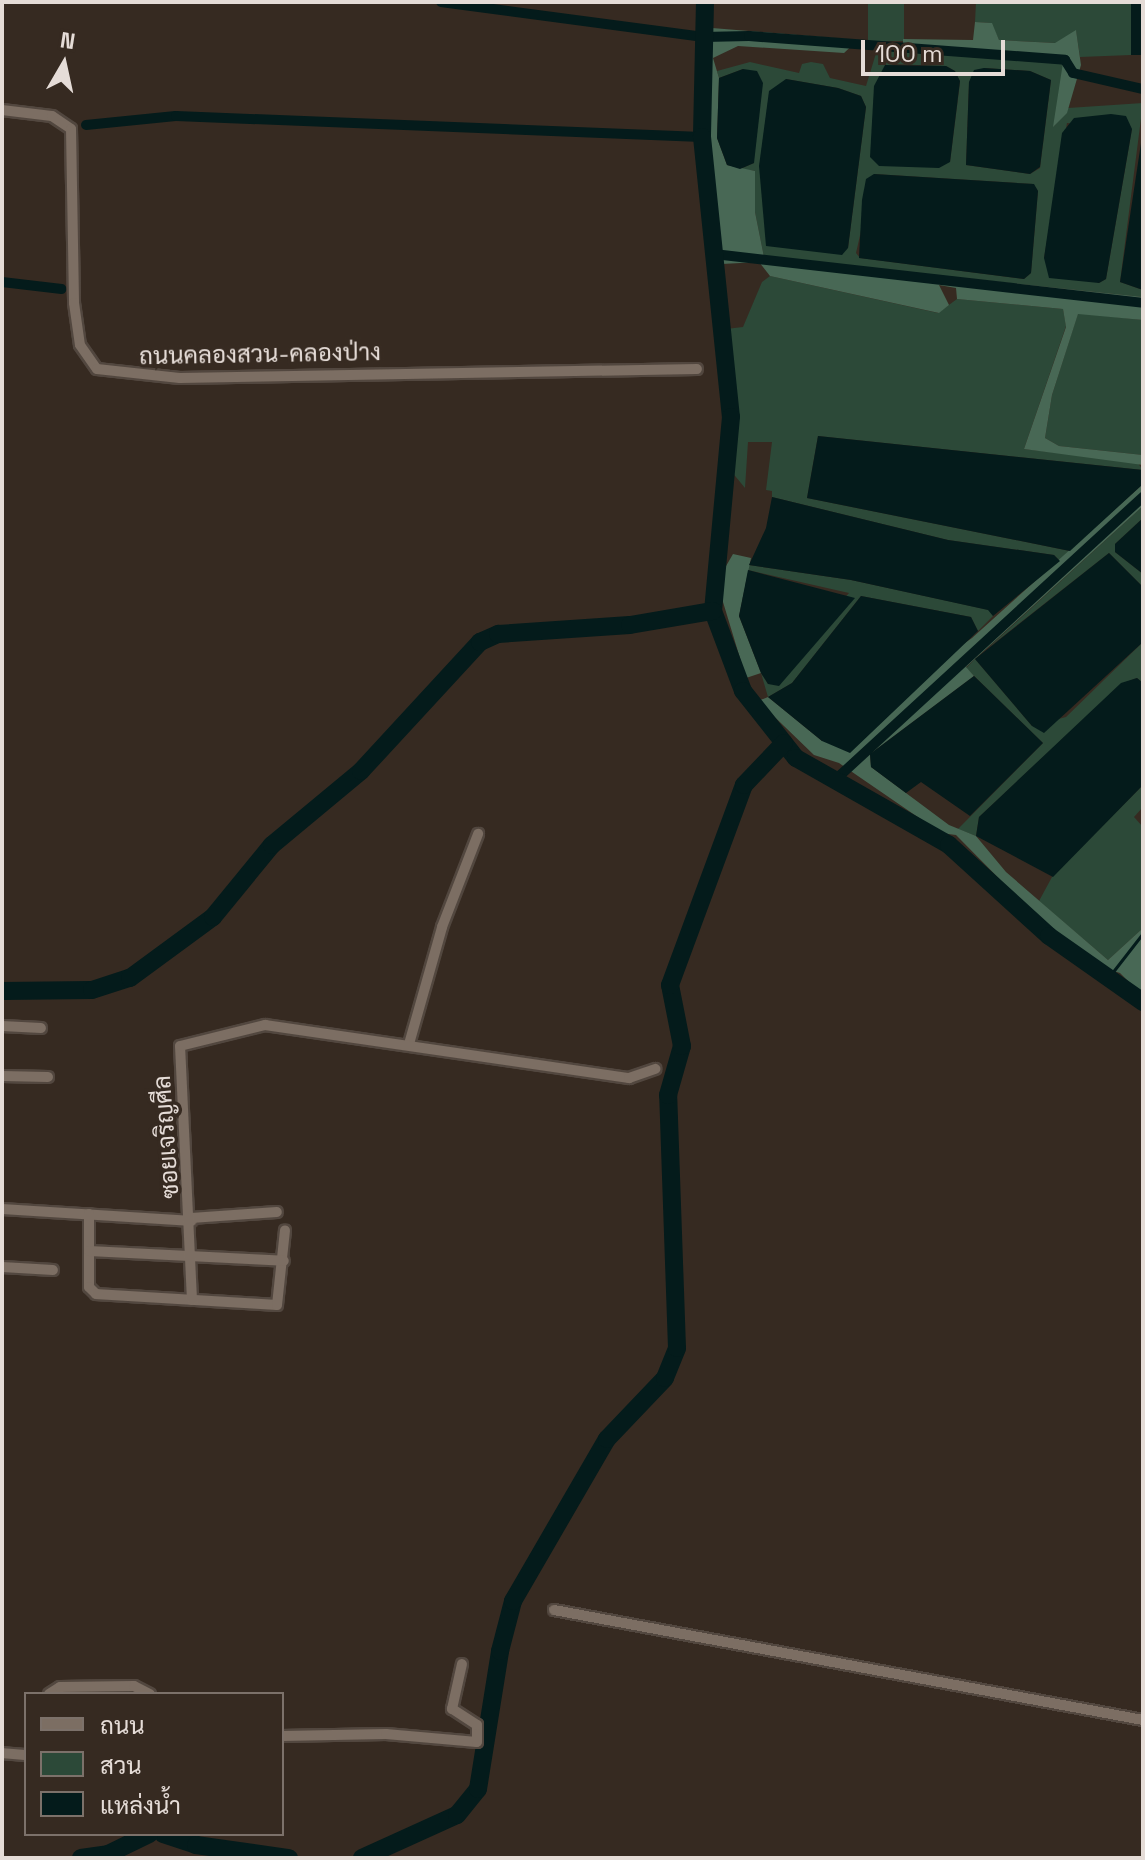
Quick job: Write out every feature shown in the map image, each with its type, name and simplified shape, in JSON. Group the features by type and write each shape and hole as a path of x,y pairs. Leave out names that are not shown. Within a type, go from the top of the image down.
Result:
{"street":[{"name":"ถนนคลองสวน-คลองป่าง","path":"2,110 52,116 71,129 74,303 80,345 97,369 195,378 697,369"},
{"path":"409,1044 446,913 478,834"},
{"name":"ซอยเจริญศีล","path":"2,1209 192,1219 180,1046 265,1025 629,1078 655,1069"},
{"path":"2,1026 41,1028"},
{"path":"2,1076 48,1077"},
{"path":"192,1300 192,1219 277,1212"},
{"path":"89,1214 93,1294 277,1305 285,1230"},
{"path":"89,1251 284,1261"},
{"path":"2,1267 53,1270"},
{"path":"554,1610 1143,1720"},
{"path":"284,1736 386,1734 477,1743 477,1725 452,1709 462,1664"},
{"path":"52,1692 60,1687 134,1686 146,1692"},
{"path":"2,1753 24,1755"}],"green space":[{"path":"868,2 904,2 904,41 868,41"},
{"path":"976,2 1131,2 1131,55 1080,57 1076,31 1056,43 999,40 991,23 975,22"},
{"path":"975,22 992,23 999,40 1055,43 1076,30 1081,65 1067,113 1053,127 1064,56 903,44 903,39 973,40"},
{"path":"712,28 858,40 844,53 738,46 713,58 719,78 717,138 727,165 755,171 755,212 764,257 1143,297 1143,320 1078,314 1052,395 1045,438 1059,446 1143,455 1143,465 1024,449 1066,327 1063,309 957,299 956,288 939,285 949,305 939,313 770,276 759,262 722,264 708,167"},
{"path":"877,50 1064,64 1054,126 1068,108 1143,103 1120,282 1143,290 1143,297 764,257 755,212 755,171 740,169 754,163 743,69 719,78 717,71 750,62 799,73 802,64 811,62 823,64 830,78 866,86","holes":["892,64 946,66 955,71 960,82 950,162","984,68 1030,71 1051,80 1040,168 1030,174 966,165 969,82","786,79 838,88 861,96 866,107 848,248","1067,123 1132,129 1106,279 1099,283 1044,258","874,174 1033,184 1038,191 1031,273 1024,279 860,258 856,253"]},
{"path":"770,276 938,313 957,299 1063,309 1066,326 1024,449 1137,462 1143,470 818,436 807,498 1070,551 1060,561 1054,555 948,540 772,497 772,491 766,490 772,442 748,442 745,488 731,471 735,433 726,329 743,327 762,282"},
{"path":"1078,313 1143,320 1143,455 1059,446 1045,438 1052,395"},
{"path":"1143,484 1143,506 966,667 974,676 870,754 871,767 949,825 976,836 1006,872 1108,960 1143,928 1143,996 1120,973 1104,968 1035,915 956,835 941,833 839,763 814,755 758,701 768,697 822,741 972,638"},
{"path":"1143,506 1143,518 1115,544 1115,552 1143,574 1143,587 1109,553 988,648"},
{"path":"733,554 751,558 739,616 761,673 746,678 723,602 722,573"},
{"path":"749,565 851,580 989,610 993,616 978,631 971,617 861,596 792,683 768,697 761,673 768,684 849,593 748,570"},
{"path":"1143,642 1143,683 1137,678 1121,684 979,817 976,836 958,829 1043,743 966,668 975,659 1032,726 1066,717"},
{"path":"1143,785 1143,807 1134,817 1143,827 1143,928 1108,960 1039,901 1052,877"}],"water":[{"path":"1131,2 1143,2 1143,55 1131,55"},
{"path":"885,65 946,66 955,71 960,81 950,162 939,168 879,166 870,157 874,86"},
{"path":"743,69 757,71 763,83 754,163 740,169 727,165 717,138 719,78"},
{"path":"974,70 1030,71 1051,80 1040,167 1030,174 966,165 969,82"},
{"path":"786,79 838,88 861,96 866,107 848,248 842,255 766,246 759,166 769,91"},
{"path":"1111,114 1126,116 1132,129 1106,279 1099,283 1049,278 1044,258 1062,133 1074,118"},
{"path":"1143,130 1143,290 1120,282"},
{"path":"874,174 1034,184 1038,191 1031,273 1024,279 859,258 862,200 866,179"},
{"path":"818,436 1143,470 1143,484 1070,551 807,498"},
{"path":"772,497 948,540 1054,555 1060,561 993,616 988,610 851,580 749,565 766,528"},
{"path":"1143,518 1143,574 1115,552 1115,544"},
{"path":"1109,553 1143,587 1143,642 1044,733 1032,726 975,659"},
{"path":"748,570 855,598 779,686 768,684 761,673 739,616"},
{"path":"861,596 971,617 978,631 850,753 822,741 768,697 792,683"},
{"path":"974,676 1043,743 970,816 921,782 906,793 871,767 870,754"},
{"path":"1137,678 1143,683 1143,785 1053,877 976,836 979,817 1121,683"}],"waterway":[{"path":"441,2 704,37 749,36 1065,60 1073,73 1143,89"},
{"path":"705,2 702,137 731,417 713,611 743,691 796,758 949,845 1049,936 1143,1002"},
{"path":"86,125 176,116 702,137"},
{"path":"714,254 1143,303"},
{"path":"2,282 62,289"},
{"path":"835,780 1143,497"},
{"path":"2,991 92,990 130,978 213,917 272,845 361,771 480,642 498,634 630,625 713,611"},
{"path":"362,1858 457,1815 478,1789 500,1651 513,1601 607,1439 665,1378 677,1348 668,1095 682,1046 670,985 744,785 784,743"},
{"path":"1108,978 1143,933"},
{"path":"81,1858 108,1854 145,1836"},
{"path":"169,1836 196,1845 289,1858"}]}
